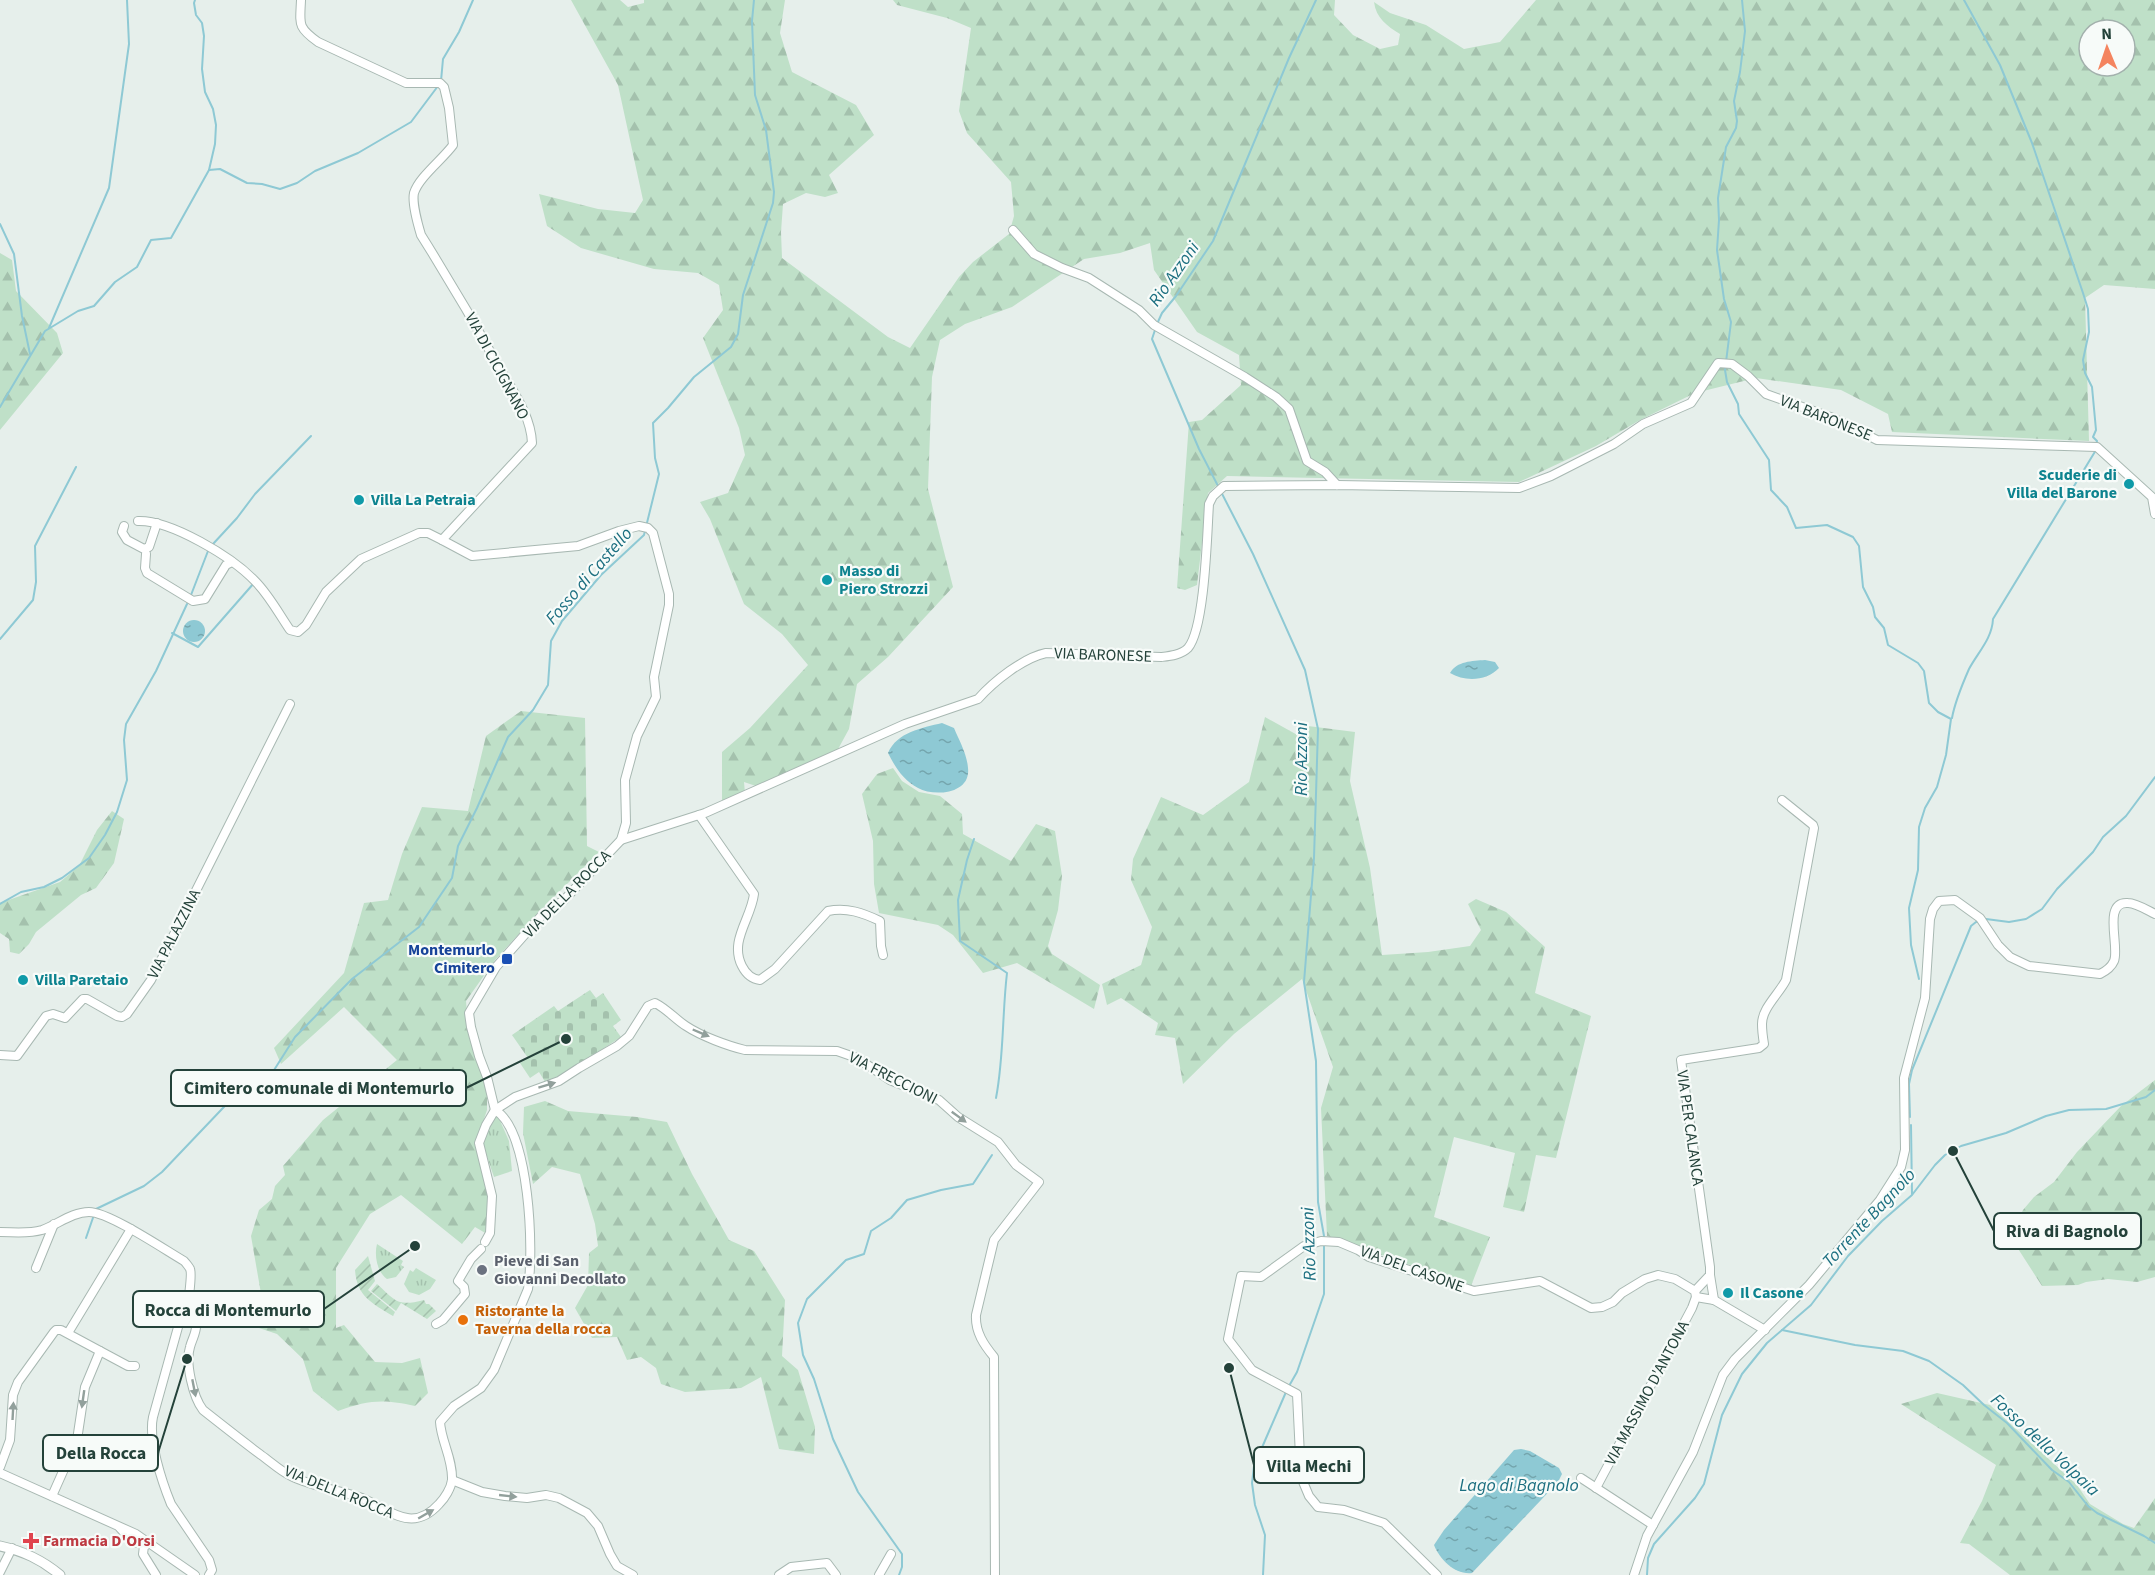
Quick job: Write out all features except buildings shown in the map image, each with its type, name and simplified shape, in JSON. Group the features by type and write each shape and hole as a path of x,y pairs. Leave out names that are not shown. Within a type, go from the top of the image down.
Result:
{"street":[{"name":"VIA DI CICIGNANO","path":"302,0 300,24 318,42 406,83 434,82 444,87 453,145 413,194 417,222 421,235 466,306 522,408 531,431 531,443 442,540"},
{"path":"1013,230 1034,254 1089,278 1139,310 1154,325 1276,397 1288,409 1307,461 1325,472 1337,485"},
{"name":"VIA BARONESE","path":"621,840 699,815 905,724 978,699 985,691 1032,656 1046,653 1161,657 1186,651 1196,633 1204,575 1209,504 1213,496 1224,486 1508,488 1527,485 1614,444 1643,424 1691,403 1718,363 1732,364 1766,394 1833,418 1877,440 2096,447 2152,497 2155,514"},
{"path":"138,521 147,520 206,545 232,562 256,582 290,630 298,632 306,625 326,592 361,559 419,533 428,533 472,556 550,547 567,548 619,531 644,527 653,533 669,594 669,605 654,677 656,697 637,736 625,780 626,823 621,840"},
{"path":"124,526 122,532 127,540 144,549 149,548 157,524"},
{"path":"146,554 144,568 147,573 193,601 205,599 226,565 232,562"},
{"name":"VIA PALAZZINA","path":"0,1055 17,1056 46,1016 53,1014 65,1018 83,999 117,1016 122,1017 128,1014 151,980 290,704"},
{"name":"VIA PER CALANCA","path":"1710,1275 1708,1244 1692,1150 1681,1060 1759,1048 1764,1044 1762,1022 1767,1008 1786,980 1814,828 1782,800"},
{"path":"699,815 754,894 753,903 738,940 738,957 744,970 753,980 760,980 775,969 828,911 853,910 880,921 881,946 884,955"},
{"name":"VIA DELLA ROCCA","path":"188,1313 195,1319 196,1325 189,1348 189,1357 197,1402 224,1427 292,1477 362,1498 380,1509 402,1517 417,1520 430,1514 442,1501 452,1480 440,1422 454,1406 481,1388 494,1370 528,1289 530,1275 531,1226 527,1193 515,1136 500,1113 495,1110 488,1077 478,1056 469,1014 496,967 543,914 564,900 621,840"},
{"path":"1634,1575 1653,1525 1693,1452 1720,1379 1735,1359 1809,1285 1880,1200 1901,1167 1905,1150 1904,1078 1925,998 1930,919 1939,901 1955,900 1980,918 2004,952 2017,961 2042,968 2100,974 2111,967 2117,952 2113,924 2116,908 2120,904 2129,903 2155,914"},
{"name":"VIA FRECCIONI","path":"495,1110 514,1096 559,1081 617,1046 629,1036 648,1006 655,1003 687,1027 745,1050 837,1051 857,1058 890,1080 939,1100 958,1117 998,1142 1016,1165 1040,1182 994,1240 976,1316 977,1331 994,1357 995,1575"},
{"path":"436,1324 443,1320 465,1294 464,1287 458,1281 490,1233 492,1196 479,1143 495,1110"},
{"path":"0,1232 29,1233 91,1212 131,1229 184,1262 190,1269 188,1313 180,1320 153,1417 151,1433 171,1504 209,1560 212,1570 209,1575"},
{"path":"36,1268 54,1224"},
{"path":"68,1333 131,1229"},
{"name":"VIA DEL CASONE","path":"1437,1575 1384,1523 1344,1510 1318,1507 1309,1496 1301,1477 1297,1394 1252,1370 1228,1339 1241,1276 1261,1277 1304,1246 1321,1240 1330,1240 1358,1250 1369,1257 1474,1291 1540,1281 1591,1308 1602,1307 1645,1279 1658,1275 1675,1279 1696,1294 1714,1300 1766,1330"},
{"path":"1696,1294 1710,1275"},
{"path":"1710,1275 1714,1300"},
{"name":"VIA MASSIMO D'ANTONA","path":"1596,1488 1692,1308 1696,1294"},
{"path":"0,1467 10,1440 14,1395 18,1382 56,1329 68,1333 128,1366 135,1366"},
{"path":"52,1496 77,1440 85,1386 100,1351"},
{"path":"0,1473 120,1528 133,1542 148,1543 195,1575"},
{"path":"1581,1478 1653,1525"},
{"path":"452,1480 482,1492 505,1496 527,1498 546,1495 559,1498 587,1513 598,1526 618,1566 633,1575"},
{"path":"148,1543 143,1554 156,1575"},
{"path":"0,1546 12,1548 39,1559 60,1575"},
{"path":"0,1572 12,1548"},
{"path":"879,1575 891,1554"},
{"path":"779,1575 791,1567 827,1563 836,1575"}],"green space":[{"path":"571,0 620,0 628,7 644,3 644,0 785,0 780,33 792,72 856,105 874,135 829,175 838,193 825,197 806,193 783,204 782,258 888,337 910,348 959,277 973,262 1009,234 1014,216 1011,182 967,133 959,111 971,28 947,18 897,5 893,0 1335,0 1334,15 1353,35 1380,49 1398,45 1400,34 1383,21 1377,13 1374,2 1390,13 1426,25 1464,49 1500,42 1536,0 2155,0 2155,289 2104,285 2085,298 2089,441 1892,432 1888,414 1841,390 1756,378 1695,393 1640,420 1596,446 1519,482 1227,476 1208,493 1197,585 1185,590 1177,588 1189,422 1202,420 1241,385 1239,355 1197,332 1154,270 1150,243 1120,253 1084,259 1012,307 965,324 940,340 932,377 928,489 953,587 888,657 857,684 849,729 837,751 759,787 744,782 745,793 722,803 722,752 750,728 808,665 782,634 744,604 710,519 700,502 728,493 745,455 739,428 703,338 723,310 719,285 698,273 654,269 581,248 547,226 539,194 598,209 635,213 643,200 618,85"},
{"path":"0,253 12,260 16,291 57,333 63,353 0,430"},
{"path":"521,711 585,718 587,846 599,852 495,960 466,1001 469,1037 484,1079 487,1096 487,1110 475,1146 486,1183 490,1209 487,1234 475,1227 462,1244 401,1195 370,1214 336,1268 336,1328 344,1325 375,1362 402,1363 420,1358 428,1393 415,1406 394,1402 376,1402 338,1411 313,1391 303,1359 277,1334 259,1328 263,1305 251,1236 259,1210 272,1199 275,1186 285,1175 283,1166 323,1120 397,1060 344,1007 281,1064 274,1048 344,973 364,903 388,900 402,854 422,807 468,811 486,736"},
{"path":"1265,717 1301,737 1308,726 1355,732 1350,781 1370,868 1382,955 1470,946 1481,930 1468,904 1476,899 1506,912 1545,947 1535,993 1591,1016 1556,1158 1536,1155 1524,1212 1503,1207 1515,1153 1454,1137 1434,1217 1490,1237 1471,1286 1327,1236 1321,1108 1333,1067 1302,979 1234,1034 1183,1084 1175,1038 1155,1035 1158,1023 1121,998 1107,1005 1102,984 1141,965 1152,927 1131,880 1133,859 1161,797 1203,815 1249,782"},
{"path":"893,768 902,781 919,792 940,796 962,814 963,834 1011,861 1036,824 1055,831 1062,876 1058,910 1048,946 1052,954 1100,985 1094,1009 1017,963 983,973 953,935 938,925 879,913 874,884 873,841 862,794 877,774"},
{"path":"112,811 124,819 114,863 96,888 81,895 36,932 19,954 10,952 9,939 0,933 0,903 60,882 79,866 97,830"},
{"path":"590,990 596,998 603,993 621,1020 613,1026 621,1037 547,1085 539,1072 530,1078 520,1063 528,1058 512,1035 554,1006 558,1011"},
{"path":"2155,1080 2155,1277 2137,1282 2108,1279 2078,1285 2042,1286 2015,1244 2012,1233 2023,1210 2034,1197 2054,1182 2077,1152 2121,1106"},
{"path":"545,1101 568,1111 667,1122 692,1174 729,1240 754,1251 785,1300 782,1356 798,1370 815,1427 814,1454 779,1449 761,1377 741,1388 685,1392 661,1384 656,1368 641,1357 627,1360 617,1337 592,1338 575,1308 588,1285 589,1253 598,1246 595,1224 580,1174 552,1167 533,1184 523,1133 524,1107"},
{"path":"495,1116 498,1116 509,1141 512,1171 494,1177 482,1142"},
{"path":"377,1244 403,1261 401,1265 404,1267 396,1277 387,1279 381,1272 376,1258"},
{"path":"368,1256 375,1281 368,1290 395,1312 393,1316 367,1298 359,1287 355,1270"},
{"path":"416,1268 436,1280 430,1289 419,1295 409,1292 404,1284 410,1270 413,1272"},
{"path":"377,1284 398,1301 408,1303 424,1300 436,1311 427,1319 401,1303 396,1311 371,1291"},
{"path":"1937,1393 1990,1405 2077,1485 2090,1504 2123,1524 2134,1528 2155,1498 2155,1575 2010,1575 1969,1544 1960,1543 1982,1501 1996,1465 1901,1404"}],"water":[{"path":"194,620 202,623 205,631 202,639 194,642 186,639 183,631 186,623"},
{"path":"1485,660 1495,662 1499,668 1488,676 1476,679 1462,678 1450,673 1461,664"},
{"path":"942,723 954,728 966,758 967,777 958,788 950,791 925,791 904,777 888,753 897,740 904,736 918,729"},
{"name":"Lago di Bagnolo","path":"1514,1450 1530,1451 1559,1468 1562,1474 1558,1482 1472,1573 1454,1569 1444,1561 1434,1545 1444,1530"}],"waterway":[{"path":"49,328 109,188 129,44 127,0"},
{"path":"0,407 45,331 78,311 94,306 115,282 137,267 151,240 171,238 209,170 215,144 216,125 213,109 205,92 202,69 204,36 202,23 196,15 195,0"},
{"path":"441,81 443,59 459,32 473,0"},
{"name":"Fosso di Castello","path":"86,1238 96,1209 144,1186 162,1172 242,1088 269,1078 295,1037 352,979 419,927 452,878 458,846 508,737 533,710 548,685 551,641 562,621 601,575 644,535 659,474 655,458 653,423 694,377 731,347 738,334 743,295 773,203 774,192 766,130 755,95 752,21 754,0"},
{"name":"Rio Azzoni","path":"1157,324 1162,313 1213,241 1289,58 1316,0"},
{"path":"1742,0 1745,31 1734,101 1737,121 1736,128 1726,147 1718,198 1717,250 1724,299 1731,322 1725,370 1727,382 1738,404 1739,414 1769,460 1771,490 1787,507 1796,528 1827,525 1853,537 1859,546 1863,587 1873,607 1875,617 1884,628 1888,645 1918,663 1924,671 1929,703 1938,712 1951,719 1946,755 1937,787 1925,808 1919,827 1918,870 1909,908 1911,945 1919,979"},
{"path":"1964,0 2000,65 2032,143 2088,309 2089,332 2083,360 2085,373 2092,387 2096,430 2093,437 2097,441 2096,445"},
{"path":"209,170 220,169 247,183 280,189 297,183 315,171 358,153 411,122 438,86"},
{"path":"0,224 14,254 22,316 30,354"},
{"name":"Rio Azzoni","path":"1155,330 1152,339 1199,449 1253,554 1305,670 1318,729 1314,858 1304,982 1316,1061 1318,1202 1324,1236 1324,1294 1297,1372 1289,1386"},
{"path":"213,544 255,494 311,436"},
{"path":"1952,718 1964,681 1987,639 1993,619 2096,450"},
{"path":"0,639 33,600 36,582 35,546 76,467"},
{"path":"191,595 208,551"},
{"path":"172,633 198,647 254,583"},
{"path":"0,904 21,892 44,887 62,878 89,858 105,835 117,812 127,780 124,740 126,724 156,671 187,604"},
{"path":"1910,1117 1909,1084 1912,1070 1971,926 1986,919 2009,922 2026,919 2042,909 2057,889 2093,852 2103,837 2126,816 2155,777"},
{"path":"974,839 958,900 960,941 1007,973 996,1098"},
{"name":"Torrente Bagnolo","path":"1647,1575 1648,1558 1654,1544 1695,1498 1704,1484 1722,1415 1742,1374 1767,1343 1811,1305 1848,1256 1882,1221 1912,1195 1945,1155 1961,1146 2006,1133 2046,1116 2069,1110 2106,1109 2146,1097 2155,1090"},
{"path":"1911,1125 1912,1194"},
{"path":"899,1575 902,1567 902,1554 858,1492 833,1439 814,1379 803,1355 798,1323 807,1299 846,1260 864,1254 871,1231 891,1218 907,1200 973,1184 992,1155"},
{"name":"Fosso della Volpaia","path":"1782,1330 1855,1345 1903,1351 1929,1361 1963,1385 2007,1423 2052,1470 2069,1482 2088,1506 2155,1543"},
{"name":"Rio Azzoni","path":"1263,1575 1265,1535 1255,1505 1252,1483 1254,1466 1286,1392"}],"place":[{"name":"Scuderie di Villa del Barone","path":"2129,484"},
{"name":"Villa La Petraia","path":"359,500"},
{"name":"Masso di Piero Strozzi","path":"827,580"},
{"name":"Montemurlo Cimitero","path":"507,959"},
{"name":"Villa Paretaio","path":"23,980"},
{"name":"Cimitero comunale di Montemurlo","path":"566,1039"},
{"name":"Riva di Bagnolo","path":"1953,1151"},
{"name":"Rocca di Montemurlo","path":"415,1246"},
{"name":"Pieve di San Giovanni Decollato","path":"482,1270"},
{"name":"Il Casone","path":"1728,1293"},
{"name":"Ristorante la Taverna della rocca","path":"463,1320"},
{"name":"Della Rocca","path":"187,1359"},
{"name":"Villa Mechi","path":"1229,1368"},
{"name":"Farmacia D'Orsi","path":"31,1541"}]}
